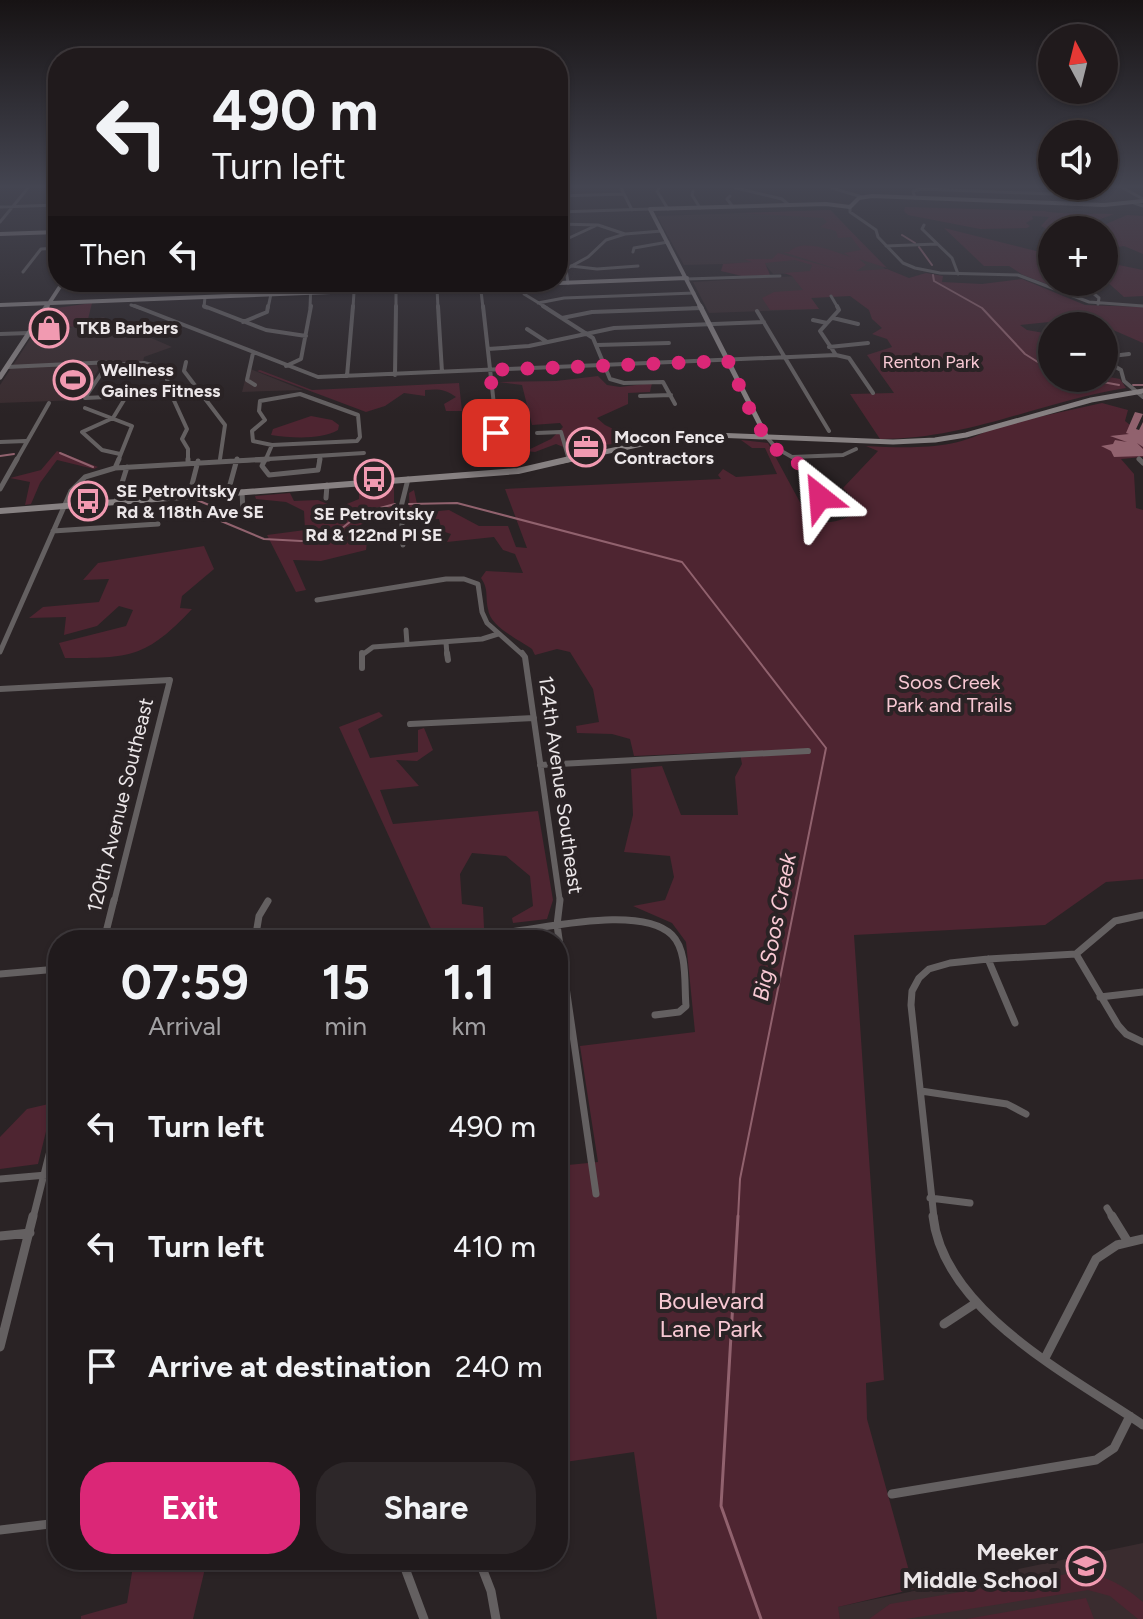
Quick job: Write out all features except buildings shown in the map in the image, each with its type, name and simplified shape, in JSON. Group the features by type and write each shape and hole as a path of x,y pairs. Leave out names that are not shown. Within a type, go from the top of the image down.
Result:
{"street":[{"path":"23,272 30,264"},
{"path":"568,269 576,264"},
{"path":"679,264 766,436 776,448 804,465 820,494 818,500"},
{"path":"904,264 958,274 1018,275 1098,304 1143,306"},
{"path":"954,264 958,274"},
{"path":"571,266 594,269 638,266"},
{"path":"568,283 780,276"},
{"path":"0,377 57,292"},
{"path":"119,300 122,292"},
{"path":"130,302 141,299 354,292 347,376"},
{"path":"395,375 396,292"},
{"path":"437,292 442,372"},
{"path":"481,292 495,414 494,438"},
{"path":"523,292 587,333 597,345 610,380 663,382 675,404"},
{"path":"286,366 301,359 313,293"},
{"path":"538,303 564,298 694,293"},
{"path":"242,322 267,312 271,294"},
{"path":"831,296 839,308 820,331 836,355"},
{"path":"1097,296 1098,304"},
{"path":"205,297 204,307 242,322 276,335 306,336"},
{"path":"0,305 130,302 315,377 836,355 849,358 873,393"},
{"path":"562,318 592,312 702,308"},
{"path":"757,311 829,431"},
{"path":"833,318 858,324"},
{"path":"813,320 827,323"},
{"path":"488,349 525,347 614,328 764,322"},
{"path":"527,329 547,342"},
{"path":"0,334 29,333"},
{"path":"597,345 669,343"},
{"path":"829,347 868,343"},
{"path":"253,353 247,380 255,385"},
{"path":"1118,356 1129,354"},
{"path":"557,357 557,368"},
{"path":"7,367 148,359"},
{"path":"0,361 11,361"},
{"path":"186,362 184,371 225,425 220,459"},
{"path":"188,462 188,449 182,439 186,433 171,394 166,370 161,366 144,363 107,365 85,398 171,394 203,393"},
{"path":"1118,368 1124,381 1141,394"},
{"path":"300,394 358,415 360,432 357,441 272,445 253,441 252,431 265,420 259,411 260,401 300,394"},
{"path":"208,494 518,471 677,435 893,442 935,440 966,435 1091,400 1141,394"},
{"path":"640,396 671,395"},
{"path":"120,454 102,450 82,432 113,418 124,400"},
{"path":"0,489 49,403"},
{"path":"85,408 132,426 115,468"},
{"path":"33,413 43,412"},
{"path":"465,415 495,414"},
{"path":"537,433 561,432 569,460"},
{"path":"0,442 26,441"},
{"path":"329,444 332,455"},
{"path":"272,445 262,466 269,475 318,470 320,457"},
{"path":"792,457 811,452 842,456 856,449"},
{"path":"0,652 64,506 80,481 96,472 220,459 265,460 364,453"},
{"path":"228,492 237,459"},
{"path":"189,496 198,461"},
{"path":"116,502 127,467"},
{"path":"403,545 401,507 408,479"},
{"path":"326,498 327,485"},
{"path":"0,511 242,492"},
{"path":"242,492 243,512 259,515"},
{"path":"53,531 158,524"},
{"path":"317,600 446,579 472,581 480,587 482,614 498,634 482,639 366,650 361,657 362,668"},
{"path":"406,630 407,644"},
{"name":"124th Avenue Southeast","path":"498,634 520,649 527,666 560,903 558,930"},
{"path":"446,642 448,660"},
{"name":"120th Avenue Southeast","path":"0,689 170,680 107,930"},
{"path":"410,724 534,718"},
{"path":"540,765 808,751"},
{"path":"257,930 259,916 268,901"},
{"path":"1143,915 1115,921 1076,954 988,959 950,963 929,969 919,978 912,991 911,1005 930,1198 941,1251 954,1275 976,1303 1007,1332 1143,1425"},
{"path":"508,930 635,922 668,931 678,947 686,1006 679,1012 655,1015"},
{"path":"1076,954 1118,1025 1138,1041"},
{"path":"988,959 1015,1023"},
{"path":"0,974 48,970"},
{"path":"1100,997 1143,992"},
{"name":"124th Avenue Southeast","path":"568,1001 596,1194"},
{"path":"921,1091 1007,1104 1026,1114"},
{"path":"0,1347 48,1158"},
{"path":"0,1179 48,1174"},
{"path":"930,1198 970,1203"},
{"path":"1107,1208 1128,1242"},
{"path":"0,1236 30,1233"},
{"path":"1045,1358 1096,1259 1128,1242 1143,1239"},
{"path":"944,1324 976,1303"},
{"path":"892,1494 1096,1460 1114,1448 1130,1416"},
{"path":"0,1530 48,1524"},
{"path":"406,1570 424,1619"},
{"path":"483,1570 491,1591 496,1619"}],"shaded area":[{"path":"683,264 742,264 684,265"},
{"path":"764,264 880,264 887,271 773,274"},
{"path":"796,276 819,309 709,313 693,282"},
{"path":"103,317 172,347 144,357 143,362 103,363 79,400 0,403 0,385 42,321 66,329"},
{"path":"248,368 303,390 242,392"},
{"path":"1135,412 1143,414 1136,429 1139,430 1143,422 1143,447 1137,443 1143,449 1143,456 1114,457 1111,451 1101,446 1113,444 1115,440 1127,442 1110,436 1129,434 1126,433"},
{"name":"Meeker Middle School","path":"1143,1543 1143,1619 840,1619 837,1607"}],"green space":[{"path":"723,264 765,264 770,275 742,276 721,271"},
{"name":"Renton Park","path":"807,264 840,270 820,264 864,264 856,271 887,269 909,278 926,273 943,276 942,282 982,284 1022,279 1038,286 1038,296 1063,296 1085,305 1143,307 1143,343 1118,332 1118,312 1038,312 1038,323 1020,325 1038,332 1038,392 1105,392 974,427 880,439 850,394 894,393 867,355 892,347 887,339 872,334 882,328 872,319 869,310 850,296 811,298 819,309 770,310 762,298 774,292 803,290 792,276 784,273 810,271 812,265"},
{"path":"981,264 1038,264 1038,281 1023,275 1009,266"},
{"path":"1118,265 1143,270 1143,296 1124,297 1118,292"},
{"path":"92,303 87,323 72,327 44,317 49,309"},
{"path":"257,371 312,390 459,383 462,411 446,411 444,404 456,397 445,391 425,390 425,396 404,393 385,406 366,412"},
{"path":"598,376 607,385 620,387 652,383 650,392 628,393 628,404 597,418 634,439 606,444 592,437 568,442 568,449 556,444 535,452 526,451 551,439 563,427 560,423 532,425 522,385 499,382 556,381"},
{"path":"1118,379 1120,379 1126,388 1118,390"},
{"path":"1102,403 1128,410 1125,421 1143,435 1143,457 1121,459 1134,474 1136,508 1143,510 1143,879 1106,882 1045,925 854,935 884,1380 866,1383 867,1419 914,1589 838,1607 840,1619 657,1619 634,1452 568,1462 568,1165 598,1162 580,1046 695,1032 686,942 672,923 633,906 665,900 674,877 670,856 624,852 633,815 631,769 662,766 681,815 738,815 735,777 742,764 740,754 749,751 634,756 630,739 612,734 577,733 576,726 599,722 593,689 570,652 557,649 535,655 532,649 499,627 490,615 481,578 486,571 523,573 515,554 503,550 494,537 447,542 451,534 442,531 439,519 410,520 409,493 414,490 419,513 449,510 479,526 508,526 516,547 527,548 505,489 721,479 718,475 723,469 736,477 777,474 765,448 752,448 741,440 768,443 809,519 830,522 844,519 861,507 843,488 878,451 866,446 948,444 979,435 993,427"},
{"path":"311,416 332,420 339,425 338,430 315,437 271,435 273,429"},
{"path":"57,451 98,467 94,469 57,460 40,483 31,504 25,505 30,482 10,478 41,470"},
{"path":"394,486 394,516 366,521 354,530 351,540 367,542 366,550 321,561 293,560 306,590 296,592 267,535 305,530 304,511 286,502 256,499 255,496 290,493 294,501 318,500 337,508 359,499 359,489"},
{"path":"204,546 214,569 182,596 180,608 192,609 162,637 136,652 106,657 65,658 59,643 126,626 133,610 119,606 97,626 64,635 66,617 29,618 43,607 99,602 109,579 83,580 98,563"},
{"path":"379,712 383,716 358,729 370,758 418,752 418,730 424,728 433,750 417,761 396,760 419,786 380,790 393,824 538,811 553,900 547,919 513,923 512,918 533,906 530,876 506,856 472,853 460,874 462,904 483,907 484,928 432,930 339,727"},
{"path":"48,1104 48,1123 38,1164 0,1169 0,1137 27,1109"},
{"path":"132,1570 205,1570 193,1619 81,1619 81,1616 127,1603"},
{"path":"1073,1573 1102,1577 1127,1590 1143,1602 1143,1619 1138,1619 1110,1596 1088,1590 906,1619 869,1619 890,1604"},
{"path":"1086,1598 1094,1619 966,1619"}],"waterway":[{"path":"933,275 934,281 982,308 1025,354 1038,362"},
{"path":"1133,385 1143,385"},
{"name":"Big Soos Creek","path":"60,453 93,467"},
{"name":"Big Soos Creek","path":"0,456 14,454"},
{"name":"Big Soos Creek","path":"197,500 209,505 221,521 264,539 301,541 326,541 361,513 395,504"},
{"name":"Big Soos Creek","path":"409,504 457,503 682,562 826,748 740,1179 738,1218"},
{"name":"Big Soos Creek","path":"738,1216 721,1506 761,1619"}],"place":[{"name":"TKB Barbers","path":"49,328"},
{"name":"Wellness Gaines Fitness","path":"73,380"},
{"name":"Mocon Fence Contractors","path":"586,447"},
{"name":"SE Petrovitsky Rd & 122nd Pl SE","path":"374,479"},
{"name":"SE Petrovitsky Rd & 118th Ave SE","path":"88,501"},
{"name":"Meeker Middle School","path":"1086,1566"}],"route":[{"path":"496,433 490,370 728,361 766,436 776,448 803,463 820,497"}],"park label":[{"name":"Soos Creek Park and Trails","path":"949,694"},
{"name":"Boulevard Lane Park","path":"711,1315"}]}
